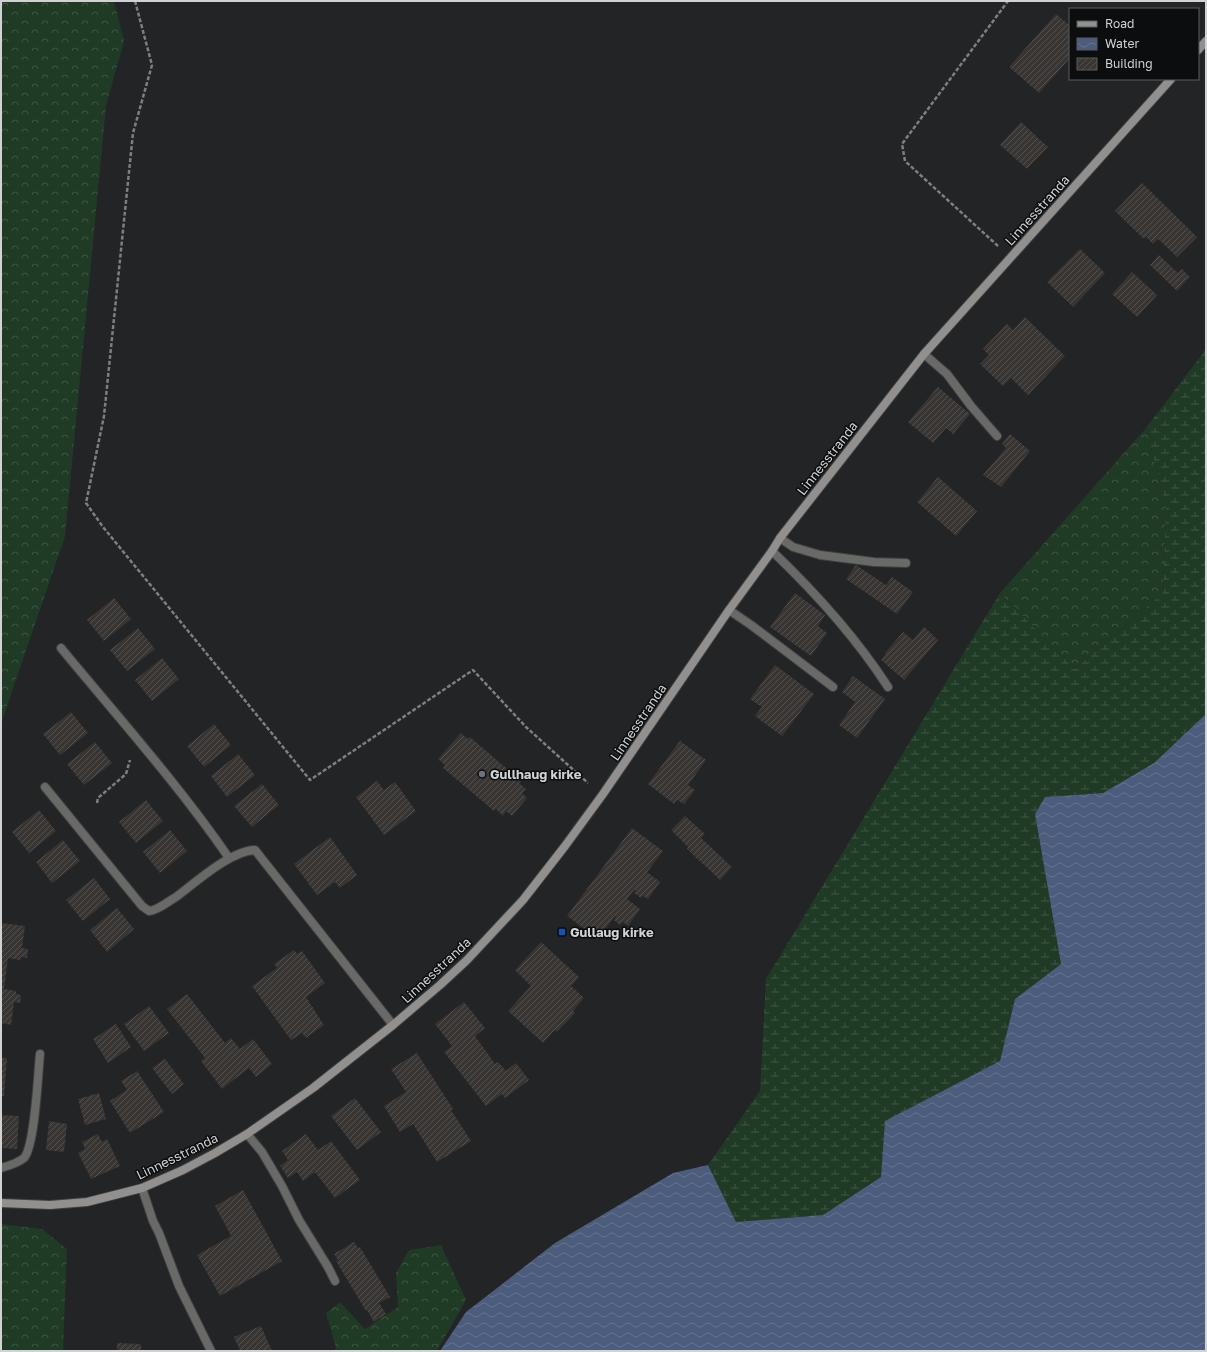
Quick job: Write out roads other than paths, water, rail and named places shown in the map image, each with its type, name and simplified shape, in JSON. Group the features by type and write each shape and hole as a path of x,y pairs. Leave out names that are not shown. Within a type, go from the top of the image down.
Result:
{"street":[{"path":"1199,49 1206,41"},
{"name":"Linnesstranda","path":"1,1203 50,1206 87,1202 142,1188 183,1170 247,1134 313,1088 393,1025 467,960 522,900 565,846 603,794 780,538 924,354 1170,80"}],"lane":[{"path":"924,354 946,374 997,436"},
{"path":"780,538 793,547 820,555 874,562 906,563"},
{"path":"772,551 812,589 839,620 888,687"},
{"path":"729,610 833,687"},
{"path":"61,648 144,748 212,834 229,858"},
{"path":"46,787 142,906 149,911 154,910 169,901 229,858 242,852 255,850 393,1025"},
{"path":"1,1168 23,1158 27,1152 33,1130 40,1054"},
{"path":"247,1134 262,1152 282,1186 299,1220 335,1281"},
{"path":"142,1188 179,1286 211,1351"}],"water":[{"path":"1206,714 1206,1351 440,1351 466,1312 555,1243 673,1173 708,1165 736,1222 823,1215 881,1177 885,1121 1000,1061 1015,999 1061,964 1035,814 1045,797 1103,793 1154,763"}],"place":[{"name":"Gullhaug kirke","path":"482,774"},
{"name":"Gullaug kirke","path":"562,932"}]}
